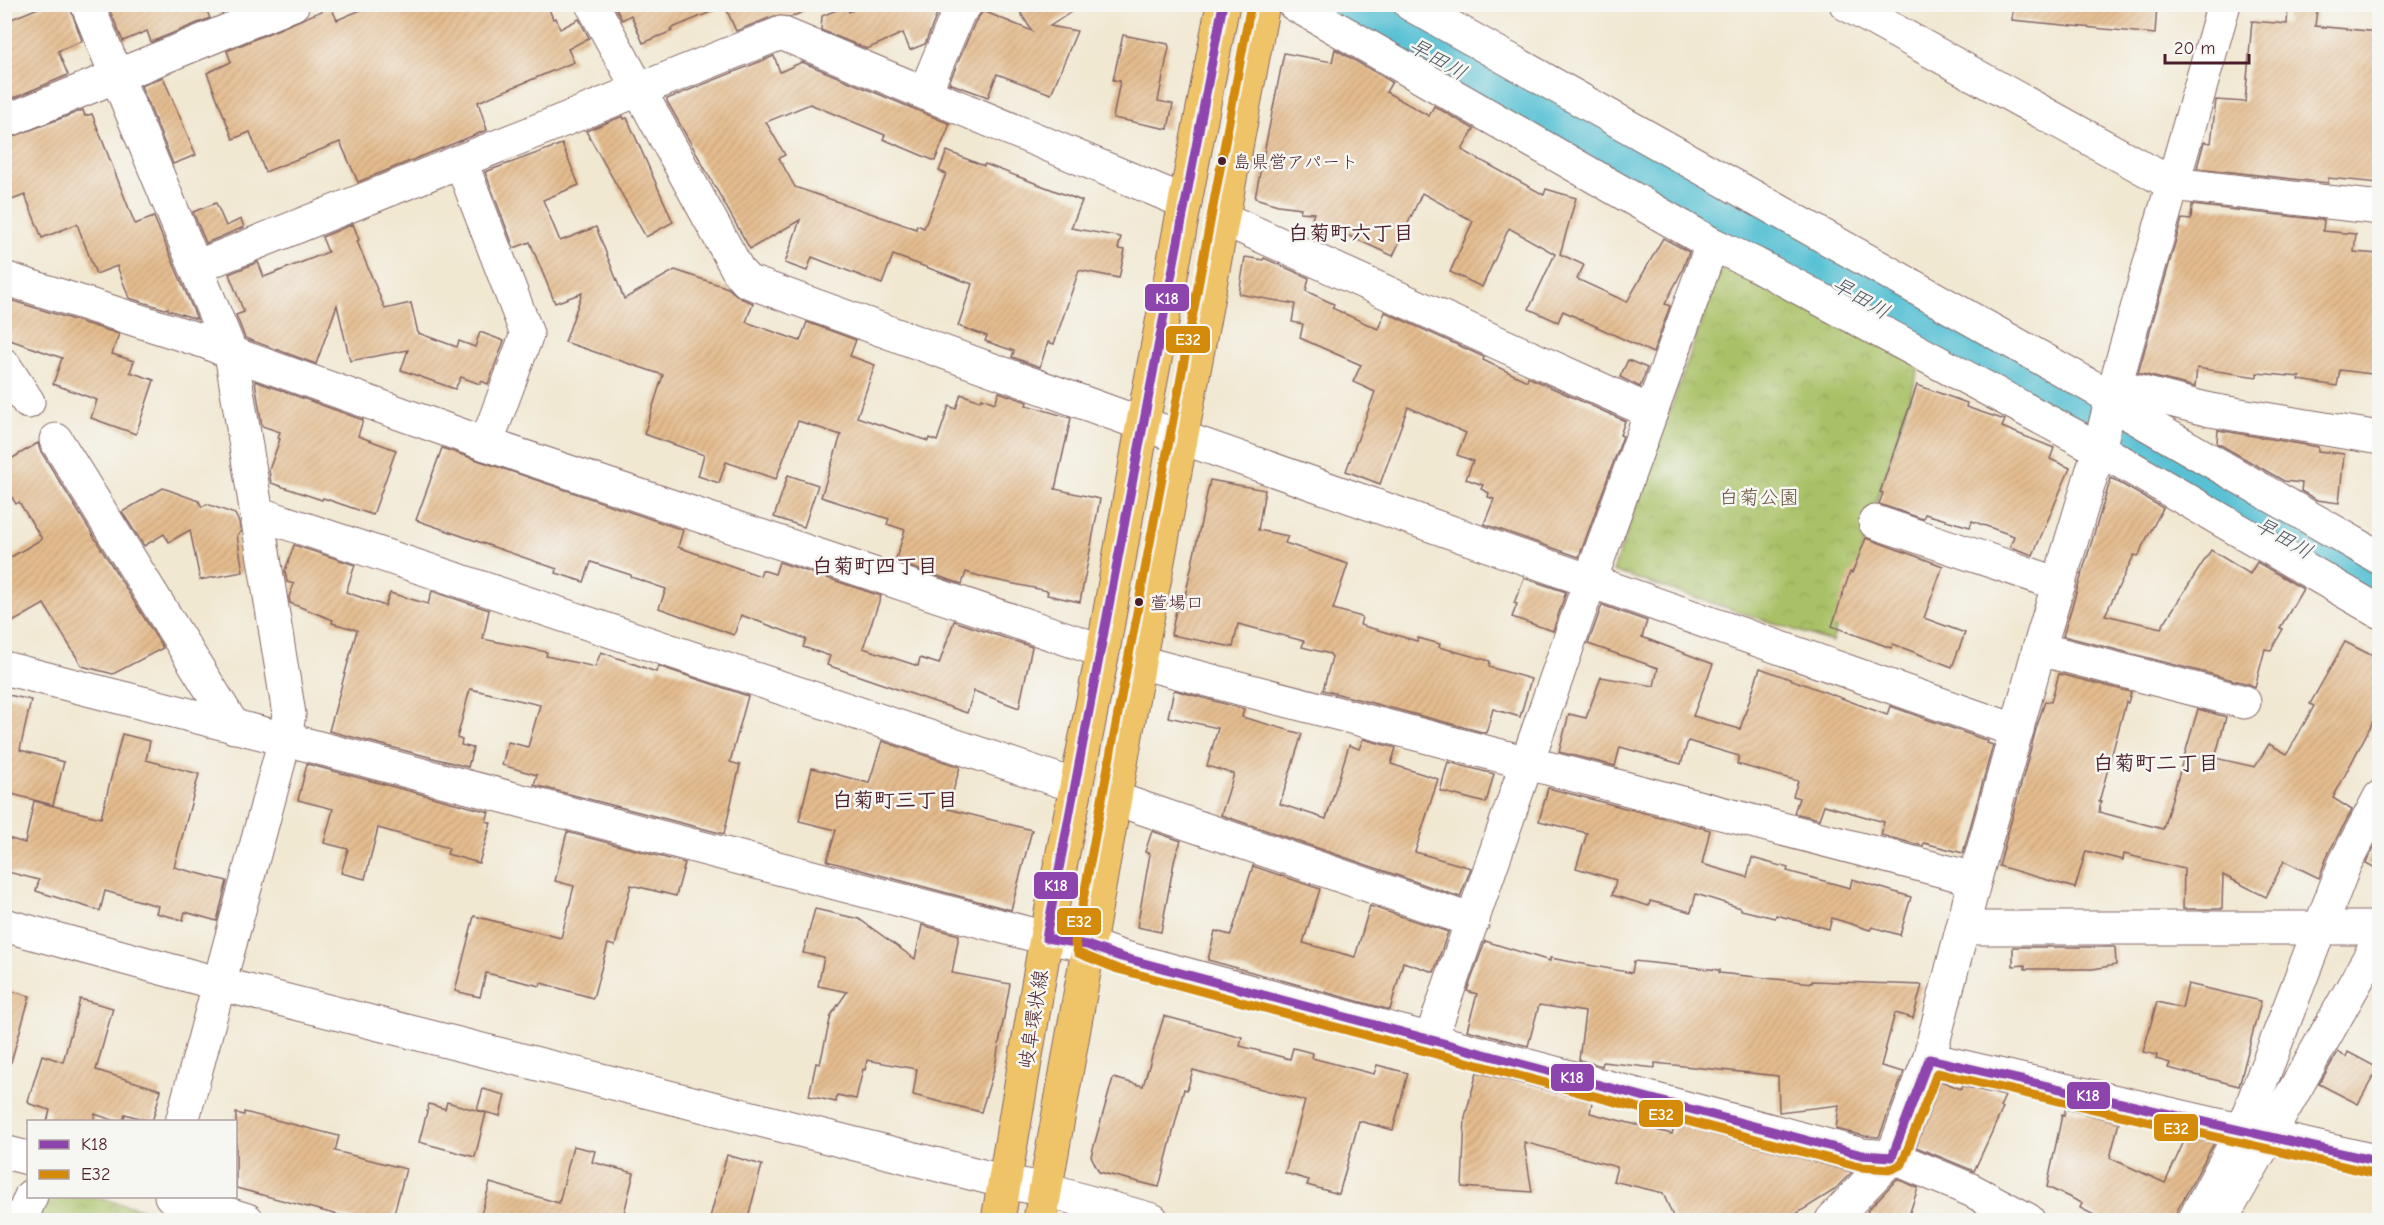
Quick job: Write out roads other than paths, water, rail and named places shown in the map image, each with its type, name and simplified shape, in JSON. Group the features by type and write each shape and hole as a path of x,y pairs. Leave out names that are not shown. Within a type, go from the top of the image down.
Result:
{"main road":[{"name":"岐阜環状線","path":"998,1221 1046,938 1103,651 1143,422 1222,4"},
{"name":"岐阜環状線","path":"1043,1205 1087,945 1263,4"}],"street":[{"path":"87,4 231,353 289,714 285,739 183,1120"},
{"path":"4,122 292,4"},
{"path":"592,4 739,272 747,281 2017,731"},
{"path":"925,92 959,11 966,4"},
{"path":"1294,4 1712,244 2107,418 2133,416 2379,558"},
{"path":"1410,4 2107,418 2379,612"},
{"path":"1846,4 2172,184 2379,208"},
{"path":"1832,1221 1892,1156 1929,1059 1975,879 2039,649 2107,418 2223,4"},
{"path":"196,267 781,33 1185,202"},
{"path":"461,162 527,334 486,444"},
{"path":"1224,219 1651,412"},
{"path":"1431,1039 1590,580 1712,244"},
{"path":"4,278 206,342 486,444 1103,651"},
{"path":"4,365 28,402"},
{"path":"2107,418 2210,410 2379,438"},
{"path":"56,440 234,727"},
{"path":"257,513 1076,786"},
{"path":"1875,522 2059,584"},
{"path":"2039,649 2244,702"},
{"path":"1139,662 1975,879"},
{"path":"4,668 1046,938 1087,945 1121,957 1862,1155 1892,1156 1971,1190 2028,1221"},
{"path":"2221,1221 2255,1134 2298,988 2345,863 2379,797"},
{"path":"1116,799 1473,921"},
{"path":"4,925 220,984 1006,1182 1043,1205 1152,1221"},
{"path":"1963,928 2379,928"},
{"path":"2194,1221 2255,1134 2366,988 2379,939"},
{"path":"2298,988 2366,988"},
{"path":"1929,1059 2379,1162"},
{"path":"4,1152 27,1158"},
{"path":"21,1221 31,1198"},
{"path":"174,1198 247,1221"}],"waterway":[{"name":"早田川","path":"1343,4 2072,415 2380,592"}],"place":[{"name":"島県営アパート","path":"1222,161"},
{"name":"萱場口","path":"1139,602"}],"district":[{"name":"白菊町六丁目","path":"1351,233"},
{"name":"白菊町四丁目","path":"875,566"},
{"name":"白菊町二丁目","path":"2156,763"},
{"name":"白菊町三丁目","path":"895,800"}],"park label":[{"name":"白菊公園","path":"1759,497"}]}
